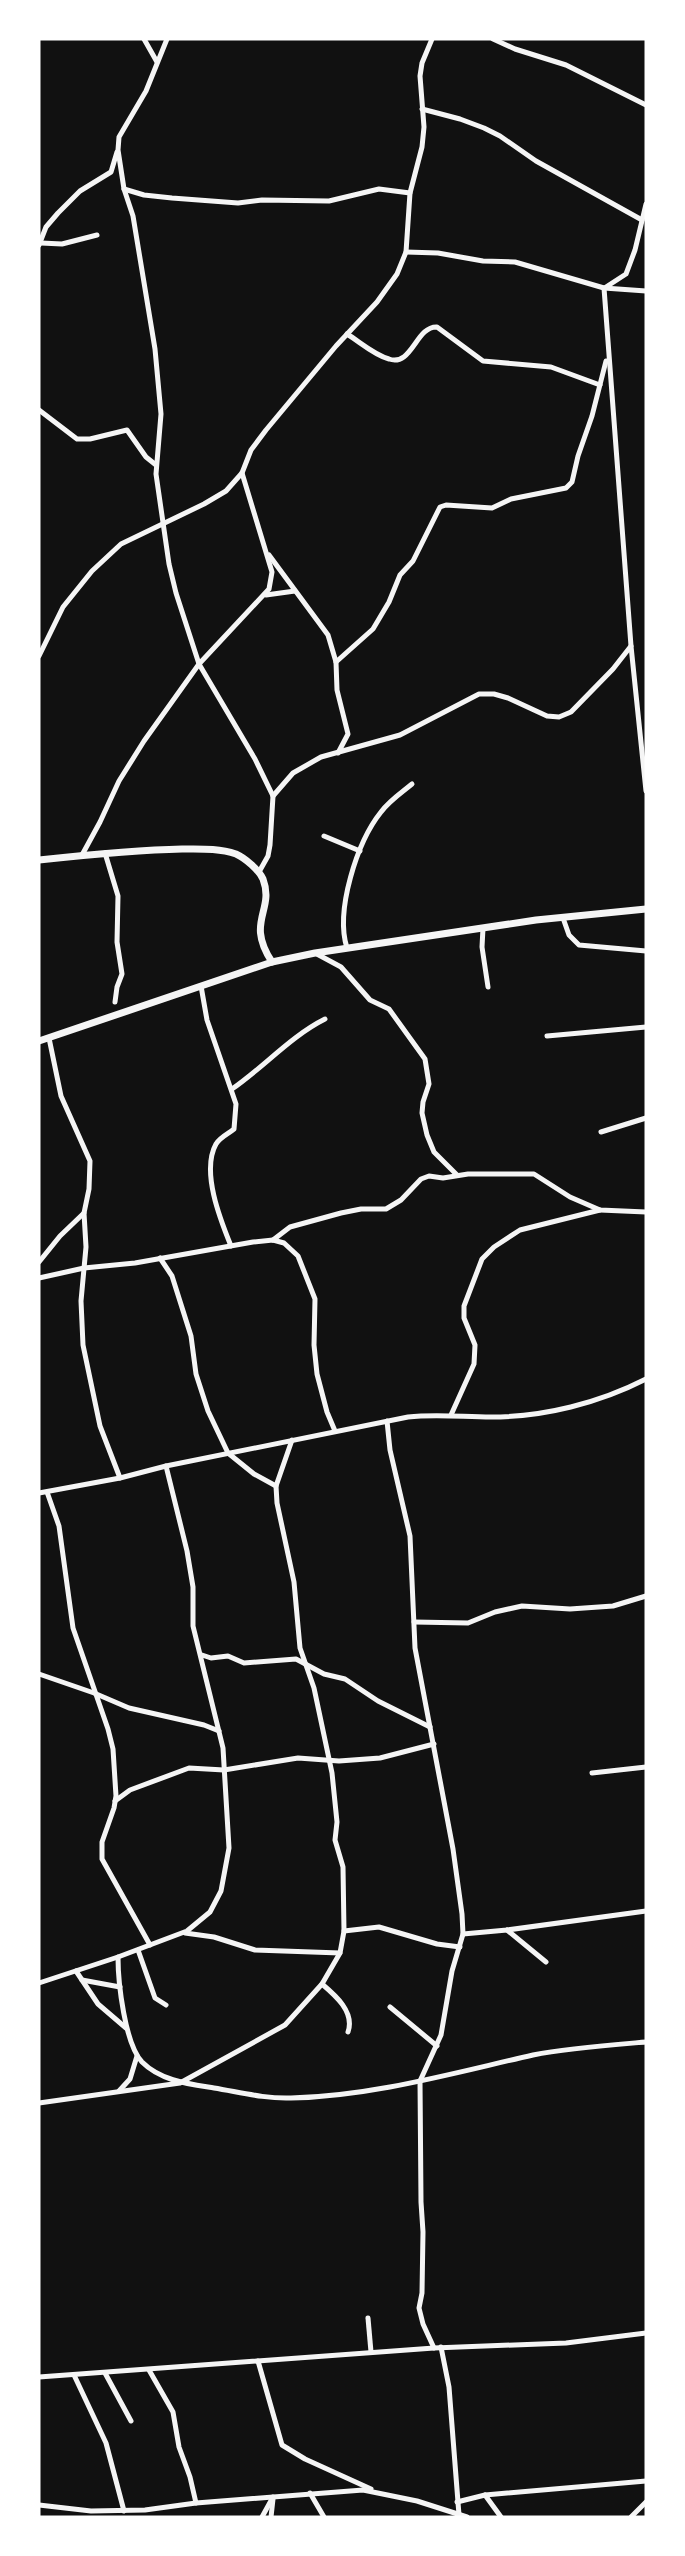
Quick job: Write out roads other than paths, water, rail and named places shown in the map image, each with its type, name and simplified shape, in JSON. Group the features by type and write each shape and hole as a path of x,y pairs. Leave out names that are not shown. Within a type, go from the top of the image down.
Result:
{"street":[{"path":"144,39 157,62"},
{"path":"167,39 146,91 119,137 118,150 124,189 134,216 155,349 161,414 156,465 176,593 199,664 255,759 273,796 268,856 259,872"},
{"path":"39,656 63,607 92,571 121,544 226,491 242,473 256,443 387,289 406,252 410,193 422,147 424,127 420,76 422,63 432,39"},
{"path":"493,39 515,50 566,65 646,105"},
{"path":"422,109 484,128 500,136 536,161 642,220"},
{"path":"97,235 62,244 40,244 46,227 58,213 80,191 111,172 118,150"},
{"path":"124,189 144,195 238,203 262,200 329,201 379,189 410,193"},
{"path":"604,288 626,274 646,204"},
{"path":"406,252 438,253 483,261 515,262 604,288 646,291"},
{"path":"604,288 631,646 646,791"},
{"path":"347,334 384,357 396,360 403,358 434,326 483,361 551,367 600,385"},
{"path":"336,662 373,629 389,602 400,575 414,561 440,507 446,505 492,508 512,499 566,488 572,482 608,357"},
{"path":"39,410 77,439 90,439 127,430 146,457 156,465"},
{"path":"82,855 119,781 144,741 199,664 266,595 272,583 273,572 268,552 242,473"},
{"path":"268,552 324,628 336,662 337,690 348,736 354,748"},
{"path":"266,595 295,591"},
{"path":"273,796 292,773 321,757 417,728 479,694 494,694 508,698 547,716 565,715 571,712 613,669 631,646"},
{"path":"338,753 348,736"},
{"path":"347,948 344,930 346,898 360,851 380,813 411,784"},
{"path":"324,836 360,851"},
{"path":"39,860 105,853 214,849 238,855 259,872 265,894 259,935 272,962"},
{"path":"105,853 118,896 117,942 122,974 115,1002"},
{"path":"39,1041 272,962 315,953 483,928 646,909"},
{"path":"563,918 569,935 579,945 646,951"},
{"path":"483,928 482,947 488,987"},
{"path":"315,953 341,967 370,1000 389,1009 425,1059 429,1084 422,1113 427,1135 434,1152 457,1175"},
{"path":"201,986 207,1020 236,1104 235,1127 216,1143 210,1166 218,1207 231,1246"},
{"path":"232,1089 305,1031 326,1019"},
{"path":"547,1036 646,1027"},
{"path":"49,1038 52,1065 61,1096 90,1161 89,1189 84,1213 86,1240 81,1301 83,1345 100,1426 120,1479"},
{"path":"601,1132 646,1118"},
{"path":"273,1240 290,1227 341,1213 362,1209 386,1209 401,1200 422,1178 534,1174 570,1197 600,1210"},
{"path":"451,1415 470,1375 476,1355 471,1333 464,1318 464,1306 482,1258 520,1230 600,1210 646,1212"},
{"path":"39,1262 60,1236 84,1213"},
{"path":"39,1278 84,1268 273,1240 284,1243 298,1256 313,1292 316,1307 314,1345 317,1374 334,1431"},
{"path":"160,1258 172,1276 191,1336 196,1374 208,1411 228,1454 254,1474 276,1486"},
{"path":"39,1493 120,1479 166,1466 387,1421 427,1415 492,1417 554,1410 604,1398 646,1380"},
{"path":"387,1421 390,1449 411,1536 415,1648 453,1849 462,1914 463,1934 452,1971 441,2036 420,2081 423,2232 422,2293 419,2308 423,2324 434,2348"},
{"path":"180,2083 279,2029 296,2015 322,1984 340,1953 344,1931 343,1867 335,1840 337,1822 329,1760 314,1688 305,1663 298,1631 294,1582 276,1486 292,1440"},
{"path":"39,1983 138,1950 183,1932 210,1912 221,1891 229,1848 219,1731 194,1626 193,1587 187,1551 166,1466"},
{"path":"47,1492 59,1526 73,1628 111,1739 116,1776 115,1801 102,1842 102,1858 150,1945"},
{"path":"414,1622 468,1623 495,1612 522,1606 570,1609 613,1606 646,1596"},
{"path":"202,1655 211,1658 228,1656 244,1663 294,1659 324,1674 345,1679 386,1706 430,1727"},
{"path":"39,1674 139,1711 204,1725 219,1731"},
{"path":"115,1801 126,1793 175,1772 196,1767 224,1770 298,1758 329,1760 380,1758 434,1744"},
{"path":"592,1773 646,1767"},
{"path":"463,1934 646,1911"},
{"path":"344,1931 379,1927 437,1944 460,1947"},
{"path":"507,1930 546,1962"},
{"path":"183,1932 214,1937 255,1950 340,1953"},
{"path":"138,1950 155,1998 166,2005"},
{"path":"118,1957 126,2028 137,2056 156,2072 180,2083"},
{"path":"76,1971 98,2004 126,2028"},
{"path":"82,1980 120,1987"},
{"path":"322,1984 345,2009 349,2020 348,2032"},
{"path":"390,2007 437,2046"},
{"path":"39,2103 180,2083 291,2098 363,2091 420,2081 535,2055 646,2042"},
{"path":"118,2092 130,2079 137,2056"},
{"path":"368,2318 371,2352"},
{"path":"39,2377 371,2352 566,2343 646,2332"},
{"path":"441,2348 449,2387 459,2515"},
{"path":"258,2361 282,2445 305,2459 375,2491 467,2517"},
{"path":"149,2370 174,2417 178,2441 196,2503"},
{"path":"105,2373 131,2421"},
{"path":"74,2375 106,2443 124,2511"},
{"path":"457,2502 485,2496 646,2481"},
{"path":"39,2505 73,2510 132,2511 310,2493 375,2491"},
{"path":"310,2493 324,2517"},
{"path":"485,2496 501,2517"},
{"path":"262,2517 273,2497"},
{"path":"272,2517 273,2497"},
{"path":"631,2517 646,2502"},
{"path":"132,2511 137,2517"}]}
